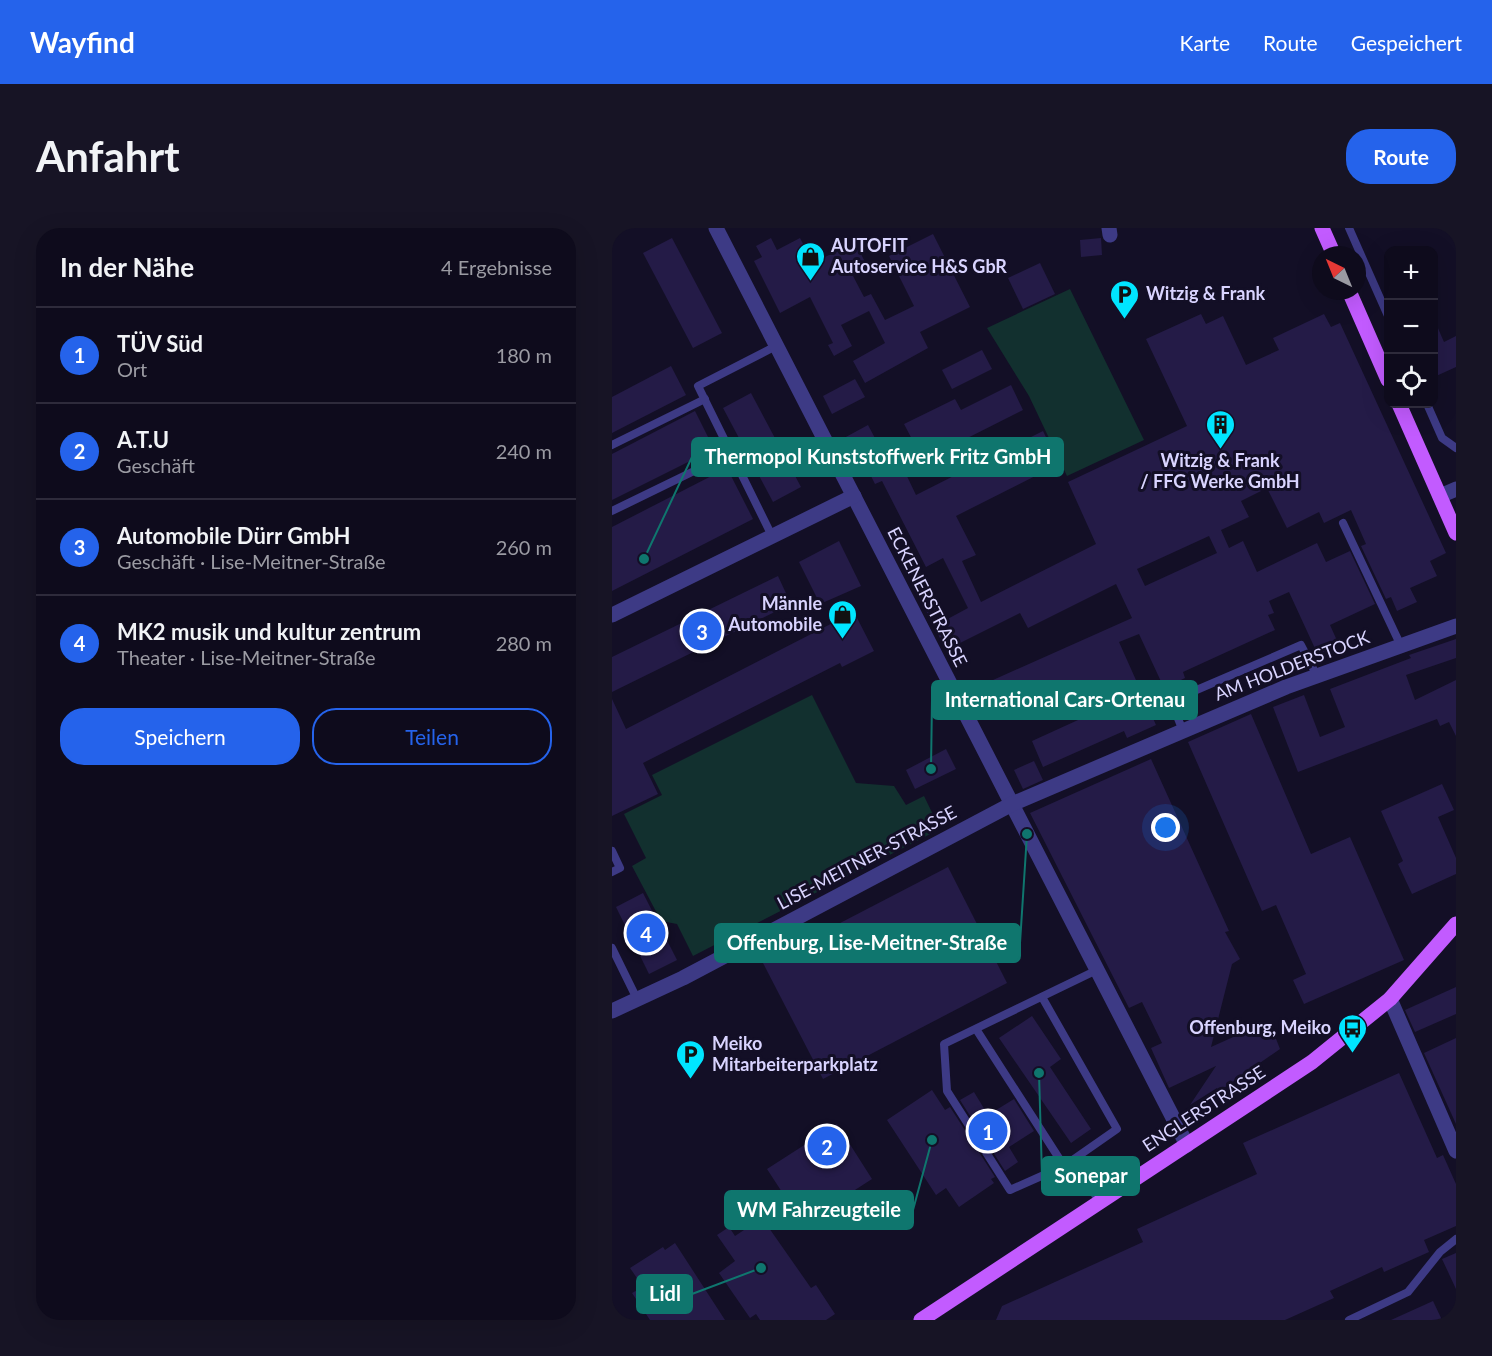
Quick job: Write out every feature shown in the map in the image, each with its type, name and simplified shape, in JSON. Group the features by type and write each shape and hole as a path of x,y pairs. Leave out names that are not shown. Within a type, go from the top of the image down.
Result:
{"main road":[{"path":"1322,228 1330,246"},
{"path":"1353,300 1384,369"},
{"path":"1401,408 1456,533"},
{"name":"ENGLERSTRASSE","path":"921,1320 1312,1062 1390,999 1456,924"}],"street":[{"name":"ECKENERSTRASSE","path":"716,228 1187,1144"},
{"path":"1440,496 1456,489"},
{"path":"612,615 854,496"},
{"name":"AM HOLDERSTOCK","path":"1012,804 1317,676 1456,626"},
{"name":"LISE-MEITNER-STRASSE","path":"612,1011 1012,804"},
{"path":"1390,999 1452,1130 1456,1151"}],"lane":[{"path":"1349,228 1384,305"},
{"path":"772,536 698,386 776,346"},
{"path":"612,445 705,399"},
{"path":"1430,408 1442,438 1456,448"},
{"path":"612,512 730,453"},
{"path":"1343,523 1401,646"},
{"path":"1183,731 1171,701 1301,645 1317,676"},
{"path":"612,851 621,868 612,872"},
{"path":"612,948 637,999"},
{"path":"1042,997 1117,1129 1064,1166 1010,1190 946,1091 944,1044 1097,970"},
{"path":"976,1029 1064,1166"},
{"path":"1072,1161 1100,1202"},
{"path":"1349,1320 1408,1292 1449,1242 1456,1239"}],"green space":[{"path":"1070,289 1144,440 1067,476 1029,396 987,328"},
{"path":"812,695 856,783 894,786 906,805 924,796 940,829 693,956 677,924 661,921 632,866 646,858 624,814 662,795 652,775"}],"building":[{"path":"933,234 970,307 920,332 928,348 865,383 853,361 885,343 869,311 841,325 852,346 834,356 828,345 833,343 810,297 780,313 754,261 762,257 756,246 771,238 777,250 800,238 813,263 855,242 868,268 853,276 864,297 871,294 885,320 914,306 889,256"},
{"path":"672,238 722,333 693,348 643,253"},
{"path":"1101,238 1102,255 1081,257 1080,240"},
{"path":"1040,263 1055,294 1023,309 1008,278"},
{"path":"1201,314 1206,324 1223,316 1246,365 1279,350 1273,338 1324,314 1331,327 1340,323 1446,553 1430,561 1437,576 1410,588 1417,602 1397,611 1391,597 1386,599 1361,546 1366,544 1351,510 1324,523 1319,512 1287,528 1267,488 1241,501 1249,517 1221,530 1229,548 1243,541 1257,572 1317,543 1326,562 1350,551 1375,604 1330,625 1339,645 1318,655 1289,592 1269,601 1274,613 1268,615 1275,630 1183,672 1185,678 1164,688 1139,634 1119,642 1156,725 1127,738 1124,731 1043,767 1032,741 1089,715 1078,690 1045,704 1035,680 1000,696 993,680 1132,618 1116,584 1028,628 1020,613 946,650 912,583 921,579 942,622 968,608 943,558 926,567 882,481 875,484 868,470 856,476 851,465 857,462 844,438 868,425 885,457 914,443 904,424 955,399 961,410 1011,385 1023,410 904,470 916,495 1043,431 1059,464 956,516 976,555 962,561 981,602 1096,544 1068,482 1187,426 1146,339","holes":["1209,536 1217,553 1145,586 1137,569"]},
{"path":"1438,328 1444,342 1456,336 1456,367 1438,375"},
{"path":"982,350 992,369 952,389 942,370"},
{"path":"671,366 686,395 612,433 612,397"},
{"path":"855,379 865,397 832,414 823,396"},
{"path":"751,393 801,487 773,502 723,408"},
{"path":"695,411 714,449 612,500 612,454"},
{"path":"727,468 753,519 612,591 612,527"},
{"path":"839,541 861,586 820,604 799,562"},
{"path":"778,576 791,604 612,692 612,657"},
{"path":"854,612 874,651 842,667 840,663 643,763 658,794 612,816 612,699 626,729"},
{"path":"1456,639 1456,658 1406,675 1415,700 1456,680 1456,736 1449,722 1440,726 1437,719 1298,772 1273,707 1304,695 1320,737 1345,727 1330,689 1411,658 1409,655"},
{"path":"1251,714 1311,854 1350,837 1404,960 1304,1004 1293,980 1306,974 1276,905 1262,911 1188,742"},
{"path":"946,749 956,769 915,789 906,770"},
{"path":"1151,759 1229,931 1225,932 1240,959 1232,964 1211,1047 1269,1021 1280,1049 1218,1092 1217,1088 1190,1105 1216,1066 1169,1088 1151,1048 1162,1043 1142,1002 1129,1008 1030,813"},
{"path":"1034,761 1043,780 1023,789 1014,770"},
{"path":"1442,784 1454,810 1438,817 1456,858 1456,874 1412,894 1398,864 1403,861 1381,811"},
{"path":"948,867 1007,983 823,1079 763,963"},
{"path":"643,893 677,960 649,974 616,907"},
{"path":"1456,987 1456,1014 1415,1032 1405,1010"},
{"path":"1032,1016 1061,1059 1050,1067 1091,1129 1071,1143 999,1038"},
{"path":"1456,1038 1456,1124 1424,1053"},
{"path":"1399,1073 1437,1158 1443,1155 1456,1184 1456,1226 1424,1240 1429,1252 1384,1272 1382,1267 1330,1291 1334,1298 1285,1320 996,1320 1002,1306 1143,1242 1137,1229 1257,1174 1243,1143"},
{"path":"932,1090 945,1110 950,1107 995,1177 991,1179 994,1183 959,1207 946,1188 936,1195 887,1120"},
{"path":"974,1092 988,1115 1014,1099 1034,1131 1009,1147 1018,1162 1005,1171 960,1100"},
{"path":"837,1124 872,1179 827,1208 817,1194 793,1209 767,1169"},
{"path":"762,1218 811,1288 816,1285 835,1314 826,1320 760,1320 756,1314 750,1318 719,1273 735,1261 717,1235 729,1227 735,1236"},
{"path":"675,1243 725,1320 650,1320 632,1293 643,1287 630,1268 663,1247 665,1250"},
{"path":"1456,1253 1456,1289 1442,1259"},
{"path":"1433,1301 1442,1320 1391,1320"}],"place":[{"name":"AUTOFIT Autoservice H&S GbR","path":"810,282"},
{"name":"Witzig & Frank","path":"1125,320"},
{"name":"Witzig & Frank / FFG Werke GmbH","path":"1220,450"},
{"name":"Thermopol Kunststoffwerk Fritz GmbH","path":"644,559"},
{"name":"Automobile Dürr GmbH","path":"702,631"},
{"name":"Männle Automobile","path":"843,640"},
{"name":"International Cars-Ortenau","path":"931,769"},
{"name":"Offenburg, Lise-Meitner-Straße","path":"1027,834"},
{"name":"MK2 musik und kultur zentrum","path":"646,933"},
{"name":"Offenburg, Meiko","path":"1352,1054"},
{"name":"Sonepar","path":"1039,1073"},
{"name":"Meiko Mitarbeiterparkplatz","path":"691,1080"},
{"name":"TÜV Süd","path":"988,1131"},
{"name":"WM Fahrzeugteile","path":"932,1140"},
{"name":"A.T.U","path":"827,1146"},
{"name":"Lidl","path":"761,1268"}]}
